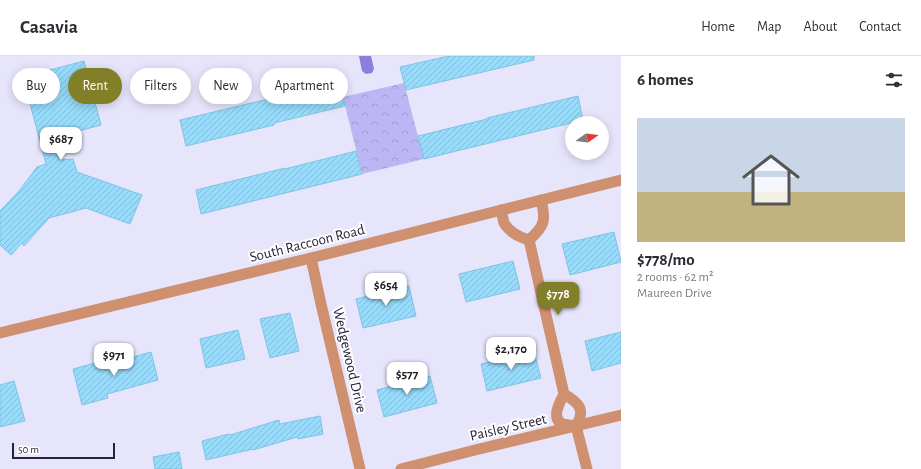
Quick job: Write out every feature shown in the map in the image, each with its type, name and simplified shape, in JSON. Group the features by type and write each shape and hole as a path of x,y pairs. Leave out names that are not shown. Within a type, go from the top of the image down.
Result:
{"street":[{"name":"South Raccoon Road","path":"0,333 311,258 621,180"},
{"path":"529,240 537,233 544,218 541,200"},
{"path":"501,210 504,223 511,231 518,237 529,240"},
{"path":"529,240 564,394 557,410 557,416 559,421 563,424 576,426"},
{"name":"Wedgewood Drive","path":"311,258 360,469"},
{"path":"564,394 576,402 580,408 580,419 576,426 587,469"},
{"name":"Paisley Street","path":"401,469 621,415"}],"green space":[{"path":"404,83 424,159 362,174 345,104 348,104 348,96"}],"shaded area":[{"path":"359,56 371,56 374,69 372,73 366,74 362,71"}],"building":[{"path":"449,56 534,56 534,60 406,90 400,67"},
{"path":"84,61 86,68 68,68 68,104 95,104 101,125 53,138 59,160 73,159 77,172 142,195 130,224 86,208 49,218 24,246 22,243 11,255 0,245 0,211 19,191 37,167 46,164 30,104 60,104 60,68 57,68"},
{"path":"578,96 582,116 565,116 565,124 424,159 418,136"},
{"path":"260,101 260,104 345,104 345,106 186,146 180,120"},
{"path":"356,151 362,174 201,214 196,190"},
{"path":"614,232 621,262 570,275 562,244"},
{"path":"513,261 520,289 466,302 459,274"},
{"path":"409,286 416,316 363,328 356,299"},
{"path":"290,313 299,351 270,358 260,319"},
{"path":"238,330 245,359 206,368 200,339"},
{"path":"621,332 621,363 592,371 585,341"},
{"path":"534,351 541,378 487,391 481,364"},
{"path":"151,352 158,380 107,394 108,398 82,405 73,369 99,362 99,366"},
{"path":"430,376 437,403 384,417 377,390"},
{"path":"14,381 25,421 0,427 0,385"},
{"path":"320,416 323,434 298,439 297,437 253,450 206,460 202,441 230,435 279,420 280,424"},
{"path":"179,452 182,469 155,469 153,457"}]}
